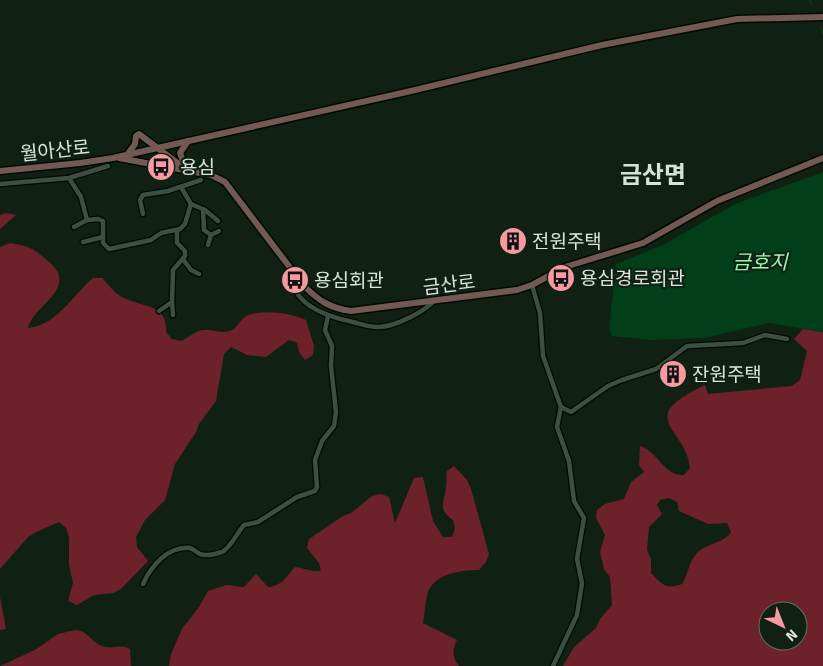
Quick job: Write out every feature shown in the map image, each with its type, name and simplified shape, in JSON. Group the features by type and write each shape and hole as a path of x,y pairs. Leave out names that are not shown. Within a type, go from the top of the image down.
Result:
{"street":[{"path":"113,158 602,45 736,19 822,16"},
{"path":"127,154 132,150 136,136 139,134 187,170"},
{"path":"187,170 181,160 180,153 188,141"},
{"name":"금산로","path":"113,158 211,175 231,188 290,269 319,301 334,308 351,311 505,293 532,286 566,267 643,243 717,202 823,158"},
{"name":"월아산로","path":"0,171 113,158"},
{"path":"0,184 69,178 108,166"},
{"path":"69,178 81,196 87,220"},
{"path":"143,214 140,200 143,196 201,180"},
{"path":"180,187 191,204 203,209 218,221"},
{"path":"74,227 87,220 98,219 103,221 104,246 109,249 151,240 160,233 177,231 185,224 191,204"},
{"path":"203,209 204,230 211,235"},
{"path":"174,315 172,302 173,270 183,259 185,253 177,243 177,231"},
{"path":"208,245 211,235 219,231"},
{"path":"84,242 103,237"},
{"path":"183,259 191,270 199,274"},
{"path":"290,269 294,284 301,298 312,308 328,316 380,328 421,314 434,301"},
{"path":"532,286 540,313 543,356 561,407 557,427 569,461 574,501 584,518 577,559 582,583 577,615 553,666"},
{"path":"159,311 172,302"},
{"path":"143,584 149,571 164,555 191,548 200,554 216,554 225,550 244,525 258,522 297,496 315,491 317,487 315,460 322,441 334,426 336,412 331,366 332,346 325,330 328,316"},
{"path":"561,407 571,412 608,386 656,369 687,346 743,343 765,335 787,339"}],"shaded area":[{"path":"6,213 16,215 0,229 0,215"},
{"path":"10,243 30,248 38,253 57,271 59,280 52,296 32,320 28,328 38,326 56,316 93,278 102,278 122,297 158,311 166,323 166,332 172,339 181,341 201,330 229,331 235,328 243,318 251,314 276,312 306,320 314,346 313,355 305,360 299,352 297,343 289,340 266,357 247,355 231,347 224,354 216,401 199,424 196,432 175,464 165,500 145,520 136,537 137,547 148,561 121,589 113,593 94,595 77,605 68,601 73,583 69,565 69,537 66,528 59,522 28,537 0,569 0,247"},
{"path":"803,329 823,332 823,666 563,666 574,647 596,628 600,619 612,605 610,577 604,569 600,552 605,535 596,518 597,510 605,504 624,499 631,482 644,472 639,465 640,446 652,453 671,472 684,475 690,468 687,454 669,424 668,415 672,407 684,397 705,385 708,394 792,386 800,380 807,351 794,339","holes":["669,498 677,502 679,511 708,524 727,523 731,532 728,536 698,552 692,560 682,584 668,586 661,583 651,573 651,559 647,550 649,527 662,514 657,505 660,500"]},
{"path":"454,466 467,480 471,489 489,554 486,562 479,570 450,574 432,586 427,596 423,623 457,640 454,654 459,666 169,666 171,654 182,629 199,607 208,591 226,585 244,587 256,574 268,587 277,585 295,567 321,571 319,563 307,548 309,539 343,516 351,513 372,496 381,494 389,497 395,523 414,478 423,477 433,521 443,537 452,537 455,528 453,520 443,509 443,505 447,471"},
{"path":"0,597 6,629 0,630"},
{"path":"75,630 84,632 102,646 126,647 130,649 131,666 0,666 35,650 58,634"}],"water":[{"name":"금호지","path":"823,172 823,332 769,323 704,338 651,340 612,336 609,330 616,264 663,245 735,204"}],"waterway":[{"path":"810,0 812,5"},
{"path":"821,27 823,34"}],"place":[{"name":"용심","path":"161,167"},
{"name":"전원주택","path":"513,241"},
{"name":"용심경로회관","path":"561,278"},
{"name":"용심회관","path":"295,280"},
{"name":"잔원주택","path":"673,374"}],"district":[{"name":"금산면","path":"653,175"}]}
